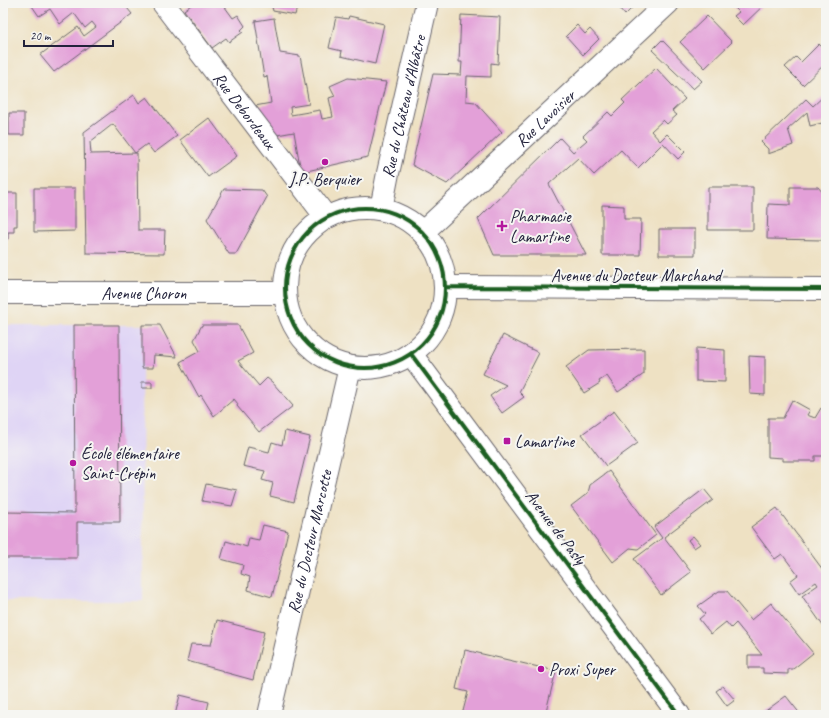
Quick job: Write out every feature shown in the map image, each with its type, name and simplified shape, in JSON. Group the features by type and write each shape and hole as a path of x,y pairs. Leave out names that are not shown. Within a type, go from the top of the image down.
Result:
{"street":[{"name":"Rue Debordeaux","path":"163,3 326,218"},
{"name":"Rue du Château d'Albâtre","path":"381,209 427,3"},
{"name":"Rue Lavoisier","path":"423,232 668,3"},
{"path":"353,208 381,209 404,217 423,232 440,257 446,287 442,313 430,336 411,354 392,364 372,368 350,367 325,358 305,342 290,319 284,293 288,263 302,237 326,218 353,208"},
{"name":"Avenue du Docteur Marchand","path":"446,287 826,289"},
{"name":"Avenue Choron","path":"3,293 284,293"},
{"name":"Avenue de Pasly","path":"411,354 679,715"},
{"name":"Rue du Docteur Marcotte","path":"269,715 350,367"}],"shaded area":[{"name":"École élémentaire Saint-Crépin","path":"3,325 142,325 143,601 3,601"}],"building":[{"path":"30,3 123,3 132,14 54,72 40,55 78,27 84,36 96,27 92,22 85,28 74,13 60,24 50,9 39,16"},
{"path":"194,3 222,3 233,18 238,15 245,26 241,30 243,32 229,42 226,38 212,48 184,10"},
{"path":"271,3 298,3 295,15 273,11"},
{"path":"615,3 634,3 635,5 625,15"},
{"path":"730,3 766,3 743,25 734,16 739,12"},
{"path":"461,15 500,17 498,64 491,63 491,77 467,76 466,101 475,102 502,132 447,184 412,165 433,74 461,75 462,62 459,62"},
{"path":"349,16 384,24 375,64 341,56 342,51 329,48 336,17 348,19"},
{"path":"707,16 732,42 705,68 680,42"},
{"path":"274,18 280,53 300,56 309,104 290,107 291,115 320,110 322,119 333,117 329,98 335,96 330,86 348,78 386,82 368,157 307,171 300,166 294,132 277,135 255,106 271,103 267,76 264,77 255,21"},
{"path":"577,25 585,34 590,29 599,39 583,55 566,36"},
{"path":"662,40 702,81 693,89 652,50"},
{"path":"819,44 826,51 826,63 803,85 785,67 796,57 801,62"},
{"path":"656,68 685,99 672,111 677,115 667,124 663,120 651,131 660,141 667,134 685,152 678,159 663,143 638,168 621,150 594,175 578,158 549,184 586,255 494,255 478,219 560,138 573,152 587,140 583,136 608,112 612,116 625,103 622,100"},
{"path":"826,94 826,122 810,126 807,112 788,129 793,145 768,154 768,149 761,142 806,99 813,106"},
{"path":"134,95 139,103 147,97 177,136 154,153 147,144 135,153 113,124 90,142 91,154 137,153 138,230 165,230 164,254 86,253 84,132"},
{"path":"9,113 24,113 24,135 9,135"},
{"path":"209,118 237,156 208,177 180,140"},
{"path":"708,187 753,187 753,230 708,230"},
{"path":"790,187 818,187 824,194 823,240 767,239 768,204 790,205"},
{"path":"34,188 75,188 75,231 34,232"},
{"path":"224,189 262,190 267,197 236,254 229,254 207,219"},
{"path":"3,193 17,193 17,226 14,226 14,232 8,232 8,239 3,239"},
{"path":"602,205 624,206 624,219 641,219 640,255 602,255"},
{"path":"659,229 695,229 695,255 659,255"},
{"path":"74,325 119,325 120,522 77,522 77,558 3,558 3,512 75,513"},
{"path":"142,325 160,325 177,357 154,355 153,368 142,368"},
{"path":"202,325 238,325 253,353 238,361 259,386 267,378 293,406 259,432 237,406 238,404 234,399 214,416 201,395 199,397 180,362 200,351 194,340"},
{"path":"503,335 539,353 519,392 524,397 502,413 490,396 506,385 483,374"},
{"path":"696,348 725,350 725,382 696,381"},
{"path":"644,349 644,374 618,392 607,376 599,381 600,383 584,393 566,367 589,350"},
{"path":"749,356 765,357 765,395 750,394"},
{"path":"142,382 152,382 152,388 142,388"},
{"path":"792,400 810,410 807,415 815,418 821,408 826,411 826,456 815,456 815,461 783,461 783,458 768,457 768,418 783,418"},
{"path":"614,411 638,443 606,466 582,434"},
{"path":"285,431 310,437 294,502 270,496 273,483 262,480 265,471 243,466 248,447 269,452 272,442 282,445"},
{"path":"609,471 656,535 638,549 630,548 613,562 571,506 588,493 590,485"},
{"path":"206,484 237,490 232,506 202,501"},
{"path":"704,489 713,500 664,537 691,572 661,595 634,559 662,538 654,527"},
{"path":"777,508 826,574 826,630 802,596 818,585 816,582 799,594 790,581 798,575 782,554 775,559 751,527"},
{"path":"263,525 288,531 272,597 248,590 250,577 241,574 243,565 221,559 226,541 247,547 249,538 259,540"},
{"path":"693,536 700,544 694,548 688,540"},
{"path":"719,591 727,591 751,620 771,603 813,653 793,669 788,669 788,674 763,673 763,668 748,668 748,655 762,655 736,623 731,628 726,622 711,634 699,619 705,614 698,606"},
{"path":"217,620 264,632 253,680 187,661 191,644 211,645"},
{"path":"465,650 556,671 545,715 462,715 468,692 456,689"},
{"path":"723,686 735,700 727,706 716,691"},
{"path":"180,695 209,702 206,715 175,715"},
{"path":"786,696 801,715 760,715"}],"cycle path":[{"path":"357,208 373,208 396,214 416,226 427,237 439,257 445,280 445,288 445,296 439,319 427,339 416,350 396,362 373,368 357,368 334,362 314,350 303,339 291,319 285,296 285,280 291,257 303,237 314,226 334,214 357,208"},
{"path":"446,287 826,289"},
{"path":"411,354 679,715"}],"place":[{"name":"J.P. Berquier","path":"325,162"},
{"name":"Pharmacie Lamartine","path":"502,226"},
{"name":"Lamartine","path":"507,441"},
{"name":"École élémentaire Saint-Crépin","path":"73,463"},
{"name":"Proxi Super","path":"541,669"}]}
